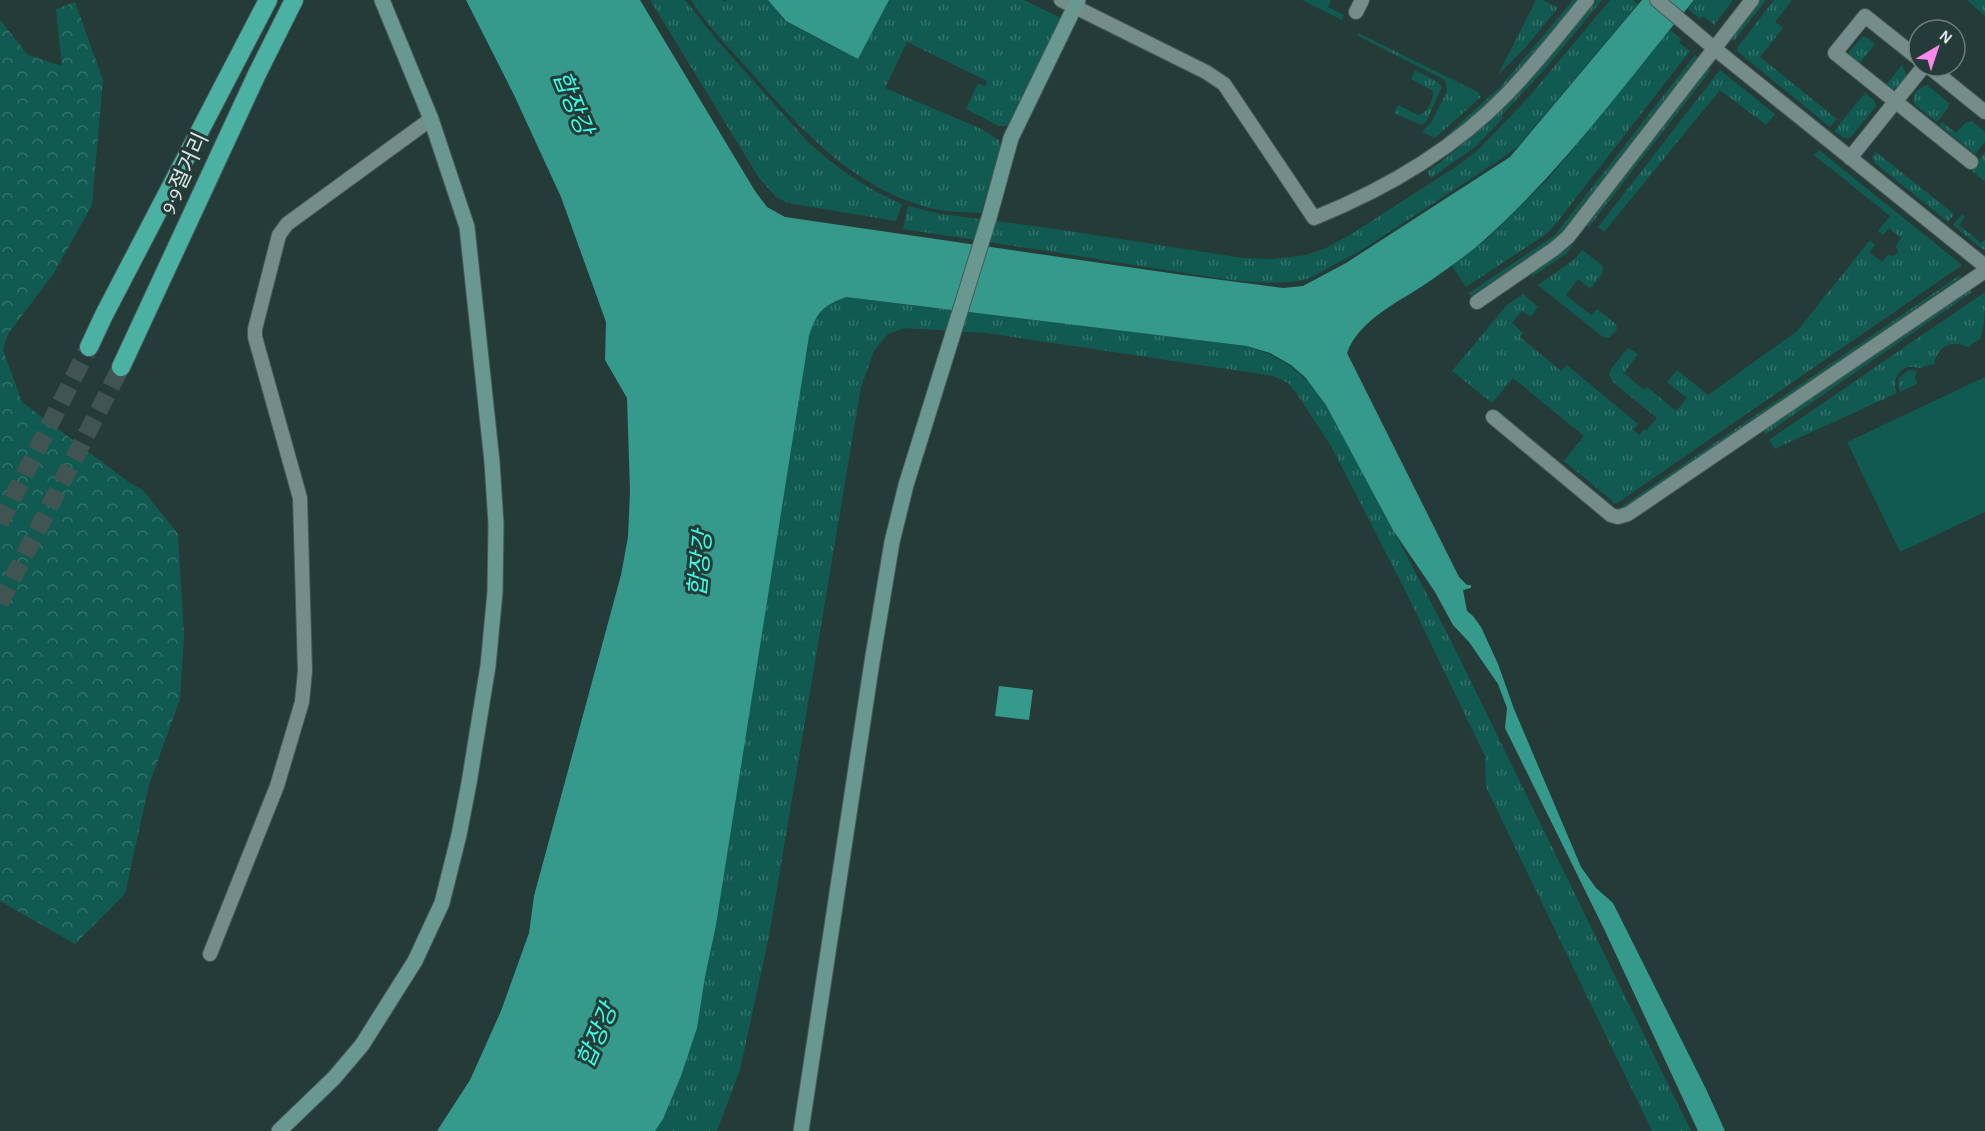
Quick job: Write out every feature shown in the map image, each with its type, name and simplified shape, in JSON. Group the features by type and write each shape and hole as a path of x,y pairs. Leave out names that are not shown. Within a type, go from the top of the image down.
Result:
{"highway":[{"name":"9·9절거리","path":"89,347 268,0"},
{"name":"9·9절거리","path":"121,367 257,74 294,0"}],"street":[{"path":"279,1131 334,1078 362,1045 415,961 442,903 459,836 488,666 495,592 496,524 483,370 467,226 430,119 382,0"},
{"path":"801,1131 892,542 910,473 989,218 1011,138 1071,2 1206,72 1224,84 1314,218 1391,183 1452,143 1506,95 1587,0"},
{"path":"1657,0 1985,266"},
{"path":"1477,302 1568,237 1752,0"},
{"path":"1907,49 1865,16 1835,53 1971,162"},
{"path":"1850,158 1916,78"},
{"path":"1941,78 1985,112"},
{"path":"210,954 277,786 302,702 305,671 300,498 255,337 255,329 279,235 287,224 430,119"},
{"path":"1493,417 1611,515 1618,517 1628,514 1985,271"}],"green space":[{"path":"650,0 685,0 717,40 808,142 852,177 902,204 896,221 788,203 776,197 759,178"},
{"path":"691,0 723,0 725,2 727,0 768,0 785,21 858,59 889,0 1024,0 1061,18 1060,26 1007,126 999,126 966,109 978,83 985,86 987,81 907,42 885,88 979,128 999,140 1000,148 981,213 944,211 922,206 872,184 850,170 791,117 721,40"},
{"path":"1302,0 1331,0 1328,7 1344,15 1342,20"},
{"path":"1536,0 1543,0 1558,8 1524,49 1498,75"},
{"path":"1573,0 1578,0 1515,76 1448,140 1445,137 1501,86"},
{"path":"1597,0 1602,0 1546,68 1501,116 1503,118 1475,147 1431,178 1427,172 1475,133 1518,92"},
{"path":"1610,0 1633,0 1638,4 1517,147 1363,249 1310,278 1274,283 1230,280 903,229 908,206 941,214 1243,258 1272,259 1306,255 1326,248 1353,233 1477,151 1527,99"},
{"path":"1695,0 1733,0 1714,25 1703,16 1700,19 1688,9"},
{"path":"1760,0 1766,0 1734,41 1731,38"},
{"path":"1774,0 1792,0 1775,22 1783,28 1760,57 1837,119 1830,127 1737,51"},
{"path":"1985,0 1985,16 1968,1"},
{"path":"75,2 103,80 92,205 54,273 8,334 3,350 22,402 130,483 143,490 178,534 184,636 180,699 149,785 125,894 75,944 0,901 0,20 28,55 62,66 56,9"},
{"path":"1670,30 1681,39 1679,43 1690,51 1554,226 1545,235 1466,287 1452,266 1488,238 1549,178"},
{"path":"1358,33 1478,92 1481,97 1435,138 1422,132 1432,121 1447,91 1445,80 1358,36"},
{"path":"1862,37 1866,37 1875,44 1858,65 1849,56 1849,52"},
{"path":"1695,55 1698,57 1557,238 1471,296 1469,293 1555,235"},
{"path":"1902,65 1907,76 1898,87 1892,89 1885,86"},
{"path":"1708,68 1711,70 1588,228 1591,218"},
{"path":"1415,70 1438,82 1442,87 1426,122 1421,125 1394,113 1398,105 1418,115 1425,112 1429,106 1433,91 1411,79"},
{"path":"1720,70 1775,114 1766,125 1720,90 1604,232 1598,227"},
{"path":"1927,85 1949,103 1948,108 1937,122 1914,102 1916,92"},
{"path":"1865,93 1875,101 1876,106 1850,138 1844,138 1834,131"},
{"path":"1972,121 1985,132 1985,142 1975,154 1939,125 1942,122 1956,133 1965,123"},
{"path":"1819,150 1961,266 1616,504 1564,461 1584,436 1513,378 1492,403 1452,371 1507,305 1523,294 1538,307 1530,317 1522,311 1512,323 1523,333 1520,337 1561,371 1567,365 1638,424 1633,430 1639,435 1644,429 1647,430 1657,418 1614,383 1609,375 1611,369 1628,348 1638,354 1624,373 1644,390 1647,387 1676,411 1687,398 1667,382 1677,370 1708,395 1797,331 1870,240 1875,245 1869,252 1882,262 1888,255 1894,256 1898,252 1896,246 1901,238 1889,228 1883,235 1878,231 1890,216 1814,155"},
{"path":"1876,152 1954,214 1948,222 1875,163 1872,157"},
{"path":"1985,152 1985,181 1984,181 1971,170"},
{"path":"1962,214 1965,217 1959,225 1981,243 1985,239 1985,249 1983,250 1953,225"},
{"path":"1574,244 1566,254 1530,278 1534,271"},
{"path":"1582,250 1602,265 1602,274 1590,289 1578,279 1566,295 1591,315 1597,309 1616,324 1617,329 1609,338 1603,337 1538,285 1575,259"},
{"path":"1960,275 1961,277 1619,513 1617,510"},
{"path":"1969,289 1972,292 1766,434 1763,431"},
{"path":"1985,292 1982,335 1969,348 1957,344 1946,346 1938,353 1934,365 1902,370 1895,380 1897,393 1775,449 1769,440"},
{"path":"846,297 1247,346 1281,360 1305,378 1324,402 1343,433 1450,639 1691,1131 1652,1131 1486,787 1485,756 1405,590 1331,446 1288,383 1273,376 986,333 904,328 888,334 874,351 861,387 769,936 740,1070 717,1131 655,1131 663,1119 681,1076 697,1028 716,925 809,336 822,310"},
{"path":"1909,370 1917,371 1915,377 1917,384 1900,392 1899,378"},
{"path":"1985,377 1985,512 1900,552 1847,442"}],"water":[{"name":"합장강","path":"466,0 640,0 755,191 767,207 785,217 1283,288 1303,286 1346,263 1510,157 1642,0 1694,0 1593,125 1512,214 1462,258 1380,313 1360,331 1347,353 1459,577 1467,585 1471,585 1471,588 1463,590 1467,611 1481,627 1498,664 1514,709 1581,867 1596,888 1613,903 1725,1131 1698,1131 1605,931 1505,728 1507,708 1498,684 1469,642 1453,625 1435,592 1393,530 1326,405 1305,377 1291,365 1270,353 1247,346 846,297 822,310 809,336 716,925 697,1028 681,1076 663,1119 655,1131 437,1131 470,1080 501,1011 529,933 534,896 621,575 628,537 630,491 627,398 605,360 606,322 561,197 514,95"},
{"path":"768,0 889,0 858,59 786,21"},
{"path":"999,686 1033,690 1029,720 995,716"}],"tunnel":[{"path":"0,523 89,347"},
{"path":"0,603 121,367"}]}
